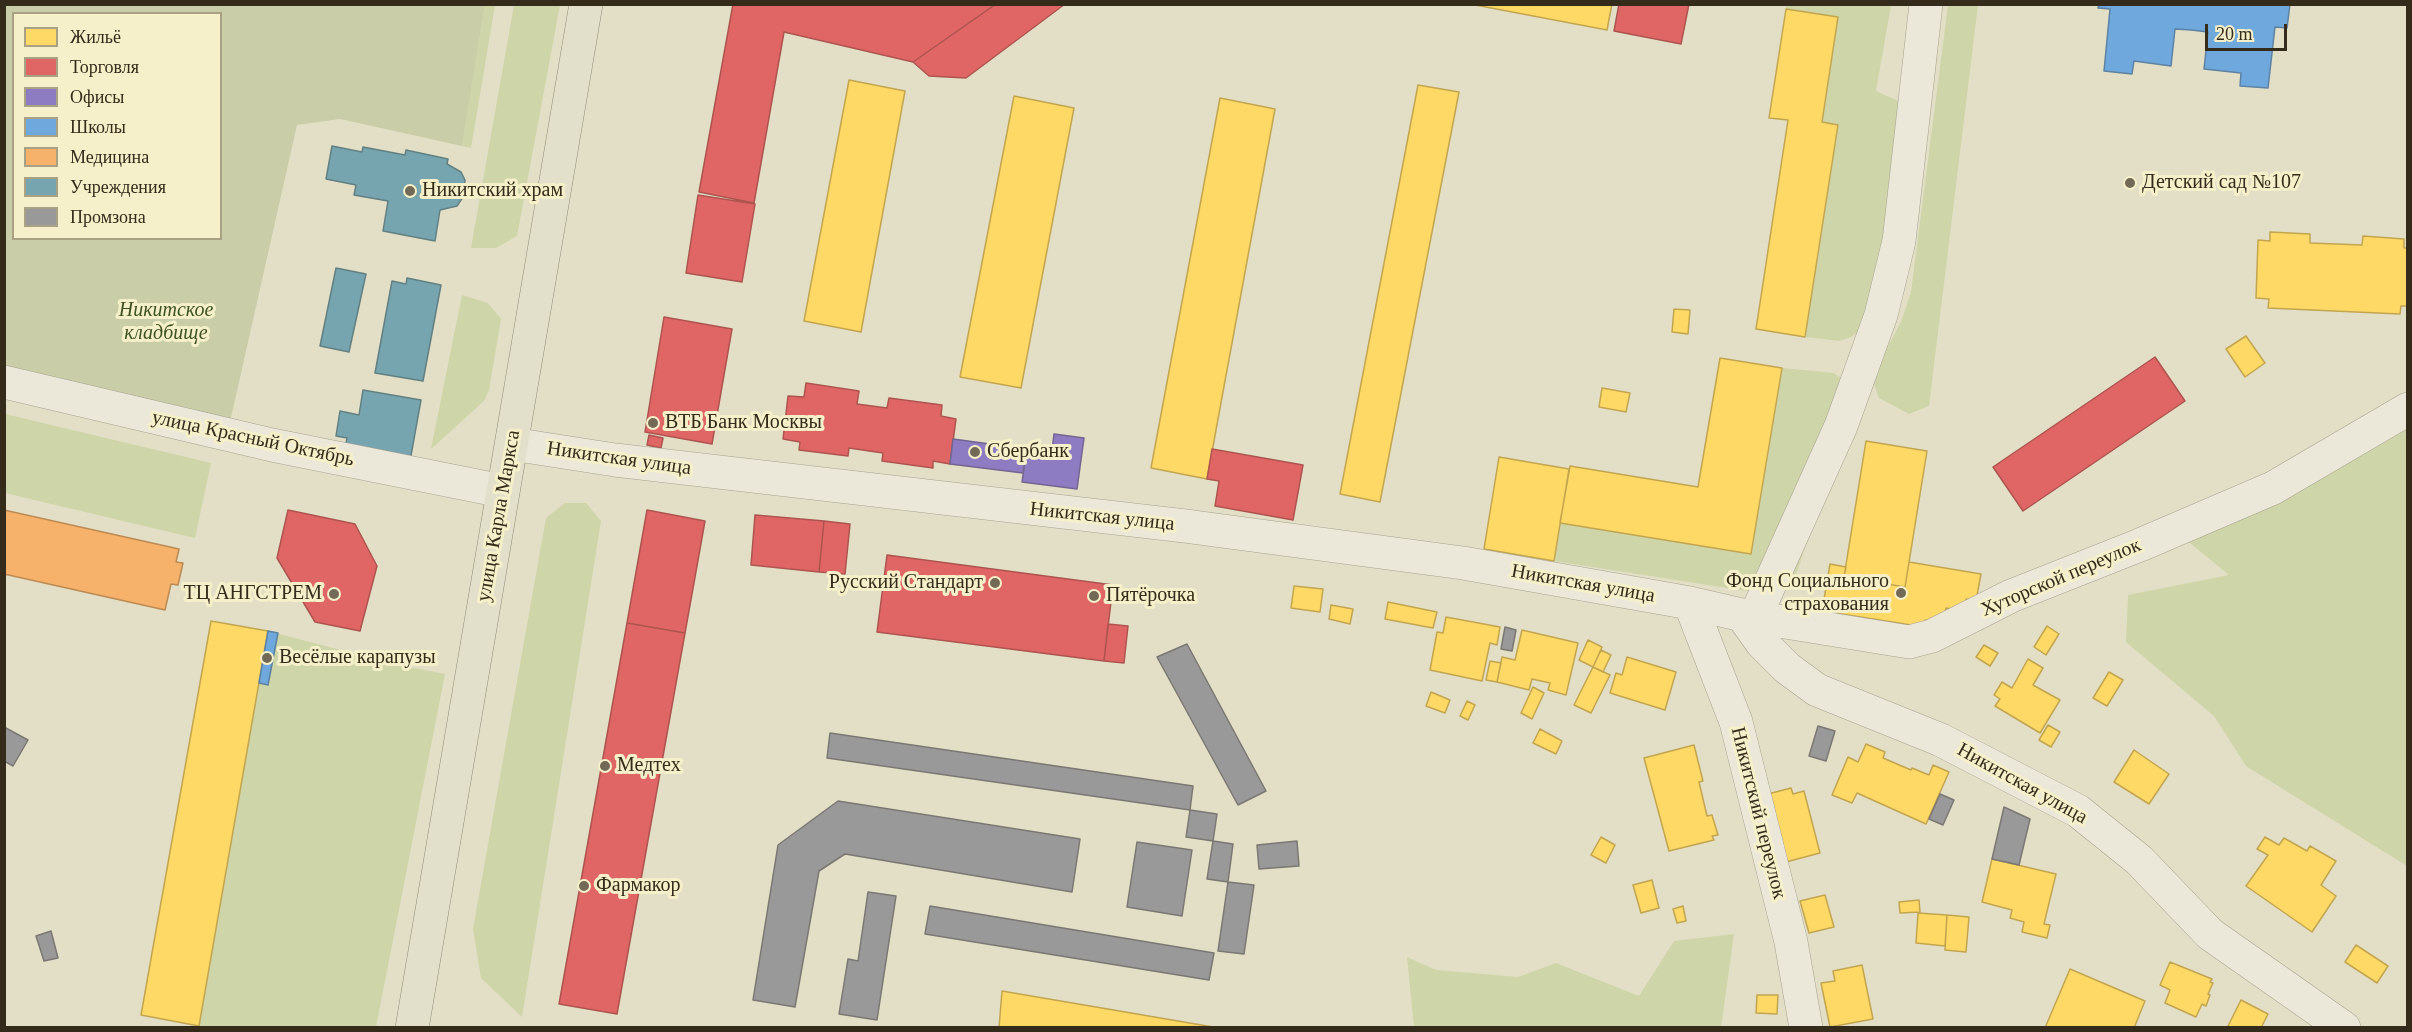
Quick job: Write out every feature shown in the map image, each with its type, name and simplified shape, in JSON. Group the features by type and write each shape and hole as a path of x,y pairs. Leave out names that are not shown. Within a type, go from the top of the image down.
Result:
{"main road":[{"name":"улица Карла Маркса","path":"412,1028 586,4"}],"street":[{"path":"1748,616 1841,426 1881,315 1899,242 1926,4"},
{"name":"улица Красный Октябрь","path":"4,382 272,445 502,491"},
{"name":"Хуторской переулок","path":"1690,603 1748,616 1909,642 1932,636 2011,596 2140,545 2272,488 2408,409"},
{"name":"Никитская улица","path":"512,444 615,460 1185,526 1463,563 1690,603"},
{"name":"Никитский переулок","path":"1690,603 1736,722 1791,942 1806,1028"},
{"name":"Никитская улица","path":"1748,616 1762,643 1787,668 1817,690 1941,740 2078,811 2139,860 2210,934 2344,1028"}],"green space":[{"path":"1786,4 1891,5 1876,91 1905,104 1870,317 1862,329 1840,341 1805,337 1838,125 1822,122 1838,17 1786,9"},
{"name":"Никитское кладбище","path":"5,5 485,5 462,146 340,119 297,125 230,422 5,372"},
{"path":"485,5 495,5 471,148 462,146"},
{"path":"514,5 560,5 517,236 496,248 471,248"},
{"path":"1948,5 1978,5 1929,406 1909,414 1879,398 1874,384 1883,356 1901,322 1911,292"},
{"path":"462,295 488,303 501,319 489,390 484,401 431,449"},
{"path":"1782,368 1834,373 1846,382 1815,518 1796,575 1779,590 1753,592 1554,561 1560,523 1751,554"},
{"path":"5,414 211,463 195,538 5,493"},
{"path":"2407,422 2407,866 2246,766 2214,716 2126,642 2128,595 2229,575 2184,538"},
{"path":"565,503 586,503 601,521 522,1017 481,978 473,929 546,518"},
{"path":"268,631 394,664 445,674 376,1027 199,1028"},
{"path":"1734,934 1721,1027 1414,1027 1407,957 1436,970 1518,977 1556,963 1639,996 1674,941"}],"building: Жильё":[{"path":"1470,4 1612,4 1607,30"},
{"path":"1786,9 1838,17 1822,122 1838,125 1805,337 1756,329 1788,120 1769,118"},
{"path":"849,80 905,91 861,332 804,321"},
{"path":"1418,85 1459,92 1380,502 1340,494"},
{"path":"1014,96 1074,108 1021,388 960,377"},
{"path":"1220,98 1275,109 1207,479 1151,468"},
{"path":"2270,232 2310,234 2310,243 2362,245 2363,236 2404,239 2404,248 2408,248 2408,306 2401,306 2400,314 2268,308 2269,299 2256,298 2258,240 2270,241"},
{"path":"1674,309 1690,310 1688,334 1672,332"},
{"path":"2246,336 2265,363 2245,377 2226,349"},
{"path":"1720,358 1782,368 1751,554 1560,523 1570,466 1698,487"},
{"path":"1602,388 1630,393 1626,412 1599,407"},
{"path":"1866,441 1927,451 1905,587 1844,577"},
{"path":"1499,457 1569,469 1554,561 1484,549"},
{"name":"Фонд Социального страхования","path":"1909,562 1981,574 1976,601 1966,599 1965,611 1946,608 1944,623 1925,620 1924,627 1822,611 1830,564 1846,567 1844,577 1905,587"},
{"path":"1294,586 1323,589 1320,612 1291,608"},
{"path":"1388,602 1437,612 1433,628 1385,619"},
{"path":"1331,605 1353,609 1350,624 1329,619"},
{"path":"1446,617 1500,627 1497,645 1490,643 1482,681 1430,670 1437,632 1443,633"},
{"path":"211,621 268,631 199,1026 141,1015"},
{"path":"2047,626 2059,634 2046,655 2034,647"},
{"path":"1522,630 1578,643 1566,695 1548,690 1550,683 1532,679 1529,690 1497,682 1502,657 1515,660"},
{"path":"1588,640 1602,647 1593,667 1579,660"},
{"path":"1984,645 1998,653 1990,666 1976,657"},
{"path":"1601,650 1611,655 1603,672 1593,667"},
{"path":"1627,657 1676,672 1665,710 1610,693 1616,673 1622,675"},
{"path":"2028,659 2043,668 2033,685 2060,700 2040,733 1995,706 2000,699 1994,695 2002,682 2012,688"},
{"path":"1490,661 1501,663 1497,682 1486,680"},
{"path":"1593,667 1610,675 1591,713 1574,705"},
{"path":"2109,672 2123,680 2107,706 2093,698"},
{"path":"1533,687 1544,693 1532,719 1521,713"},
{"path":"1431,692 1450,700 1445,713 1426,706"},
{"path":"1467,701 1475,705 1468,720 1460,716"},
{"path":"2048,725 2060,732 2051,747 2039,740"},
{"path":"1540,729 1562,741 1556,754 1533,743"},
{"path":"1866,744 1885,752 1883,758 1911,770 1912,768 1929,775 1933,765 1949,772 1926,824 1857,793 1852,803 1832,795 1848,757 1858,762"},
{"path":"1694,745 1703,781 1699,782 1707,816 1712,815 1718,835 1712,836 1714,840 1669,851 1644,758"},
{"path":"2134,750 2169,774 2149,804 2114,782"},
{"path":"1791,788 1793,794 1804,791 1820,853 1782,863 1764,795"},
{"path":"1601,837 1615,845 1606,863 1591,855"},
{"path":"2265,837 2279,845 2284,838 2307,851 2310,846 2336,861 2321,885 2336,896 2312,932 2246,886 2268,855 2257,849"},
{"path":"1992,859 2056,874 2044,924 2050,925 2047,938 2022,932 2024,922 2010,918 2012,910 1982,902"},
{"path":"1652,880 1659,908 1641,913 1633,885"},
{"path":"1825,895 1834,927 1809,933 1800,901"},
{"path":"1919,900 1920,912 1900,913 1899,902"},
{"path":"1683,906 1686,921 1677,923 1673,909"},
{"path":"1918,913 1947,915 1945,946 1916,943"},
{"path":"1947,915 1969,917 1966,952 1945,950"},
{"path":"2356,945 2388,966 2377,983 2345,962"},
{"path":"2170,962 2212,979 2210,982 2213,983 2206,1006 2202,1004 2196,1017 2165,1003 2170,990 2160,985"},
{"path":"1862,965 1873,1019 1830,1027 1821,983 1835,981 1833,971"},
{"path":"2070,969 2145,1001 2134,1028 2045,1028"},
{"path":"1002,991 1219,1028 999,1028"},
{"path":"1757,995 1778,995 1777,1014 1756,1013"},
{"path":"2241,1000 2268,1014 2261,1028 2227,1028"}],"building: Торговля":[{"path":"733,4 996,4 913,62 784,32 754,203 699,192"},
{"path":"996,4 1065,4 966,78 929,76 913,62"},
{"path":"1619,4 1689,4 1681,44 1614,31"},
{"path":"698,195 755,204 742,282 686,273"},
{"path":"664,317 732,329 712,444 645,432"},
{"path":"2155,357 2185,401 2023,511 1993,467"},
{"path":"806,383 859,391 857,404 887,408 889,398 942,405 941,416 956,419 950,464 933,461 933,468 882,461 883,453 849,448 848,456 799,450 800,442 783,439 788,396 804,397"},
{"path":"649,435 663,438 661,448 647,445"},
{"path":"1212,449 1303,465 1293,520 1215,506 1219,481 1207,479"},
{"name":"ТЦ АНГСТРЕМ","path":"288,510 355,524 377,566 360,631 315,622 277,558"},
{"path":"647,510 705,521 685,633 627,623"},
{"path":"755,515 824,521 819,572 751,565"},
{"path":"824,521 850,524 845,574 819,572"},
{"path":"887,555 1113,585 1104,661 877,632"},
{"path":"627,623 685,633 617,1014 559,1004"},
{"path":"1108,624 1128,626 1124,663 1104,661"}],"building: Офисы":[{"path":"1054,434 1084,438 1077,489 1022,482 1026,455 1051,459"},
{"path":"953,439 1027,449 1023,473 950,464"}],"building: Школы":[{"path":"2099,4 2290,4 2287,28 2275,27 2268,88 2240,86 2241,73 2204,69 2208,32 2191,30 2175,29 2171,66 2134,61 2132,74 2104,71 2110,9 2098,8"},
{"path":"268,631 278,633 268,685 259,683"}],"building: Медицина":[{"path":"4,510 179,549 176,562 183,563 178,585 171,584 165,610 4,574"}],"building: Учреждения":[{"name":"Никитский храм","path":"332,146 362,152 363,147 405,155 406,150 448,159 447,164 461,172 465,180 463,197 457,206 440,210 435,241 383,231 388,201 354,195 356,185 326,179"},
{"path":"336,268 366,274 349,352 320,346"},
{"path":"407,278 441,285 423,381 375,373 392,281 406,284"},
{"path":"363,390 421,400 410,461 345,449 347,438 336,436 340,411 359,415"}],"building: Промзона":[{"path":"1505,627 1516,630 1512,651 1501,649"},
{"path":"1187,644 1266,791 1238,805 1157,657"},
{"path":"1818,726 1835,731 1826,761 1809,756"},
{"path":"4,727 28,740 13,766 4,761"},
{"path":"830,733 1193,786 1190,810 827,758"},
{"path":"1940,794 1954,800 1943,825 1929,819"},
{"path":"838,801 1080,839 1072,892 845,854 819,871 795,1007 753,1000 778,845"},
{"path":"2004,807 2030,819 2019,865 1992,859"},
{"path":"1190,810 1217,814 1213,841 1186,837"},
{"path":"1213,841 1233,844 1228,882 1207,879"},
{"path":"1297,841 1299,866 1259,869 1257,845"},
{"path":"1137,842 1192,850 1182,916 1127,907"},
{"path":"1228,882 1254,885 1244,954 1218,951"},
{"path":"868,892 896,896 877,1020 839,1014 848,959 858,961"},
{"path":"930,906 1214,953 1209,980 925,934"},
{"path":"51,931 58,958 44,961 36,936"}],"place":[{"name":"Детский сад №107","path":"2130,183"},
{"name":"Никитский храм","path":"410,191"},
{"name":"ВТБ Банк Москвы","path":"653,423"},
{"name":"Сбербанк","path":"975,452"},
{"name":"Русский Стандарт","path":"995,583"},
{"name":"Фонд Социального страхования","path":"1901,593"},
{"name":"ТЦ АНГСТРЕМ","path":"334,594"},
{"name":"Пятёрочка","path":"1094,596"},
{"name":"Весёлые карапузы","path":"267,658"},
{"name":"Медтех","path":"605,766"},
{"name":"Фармакор","path":"584,886"}]}
